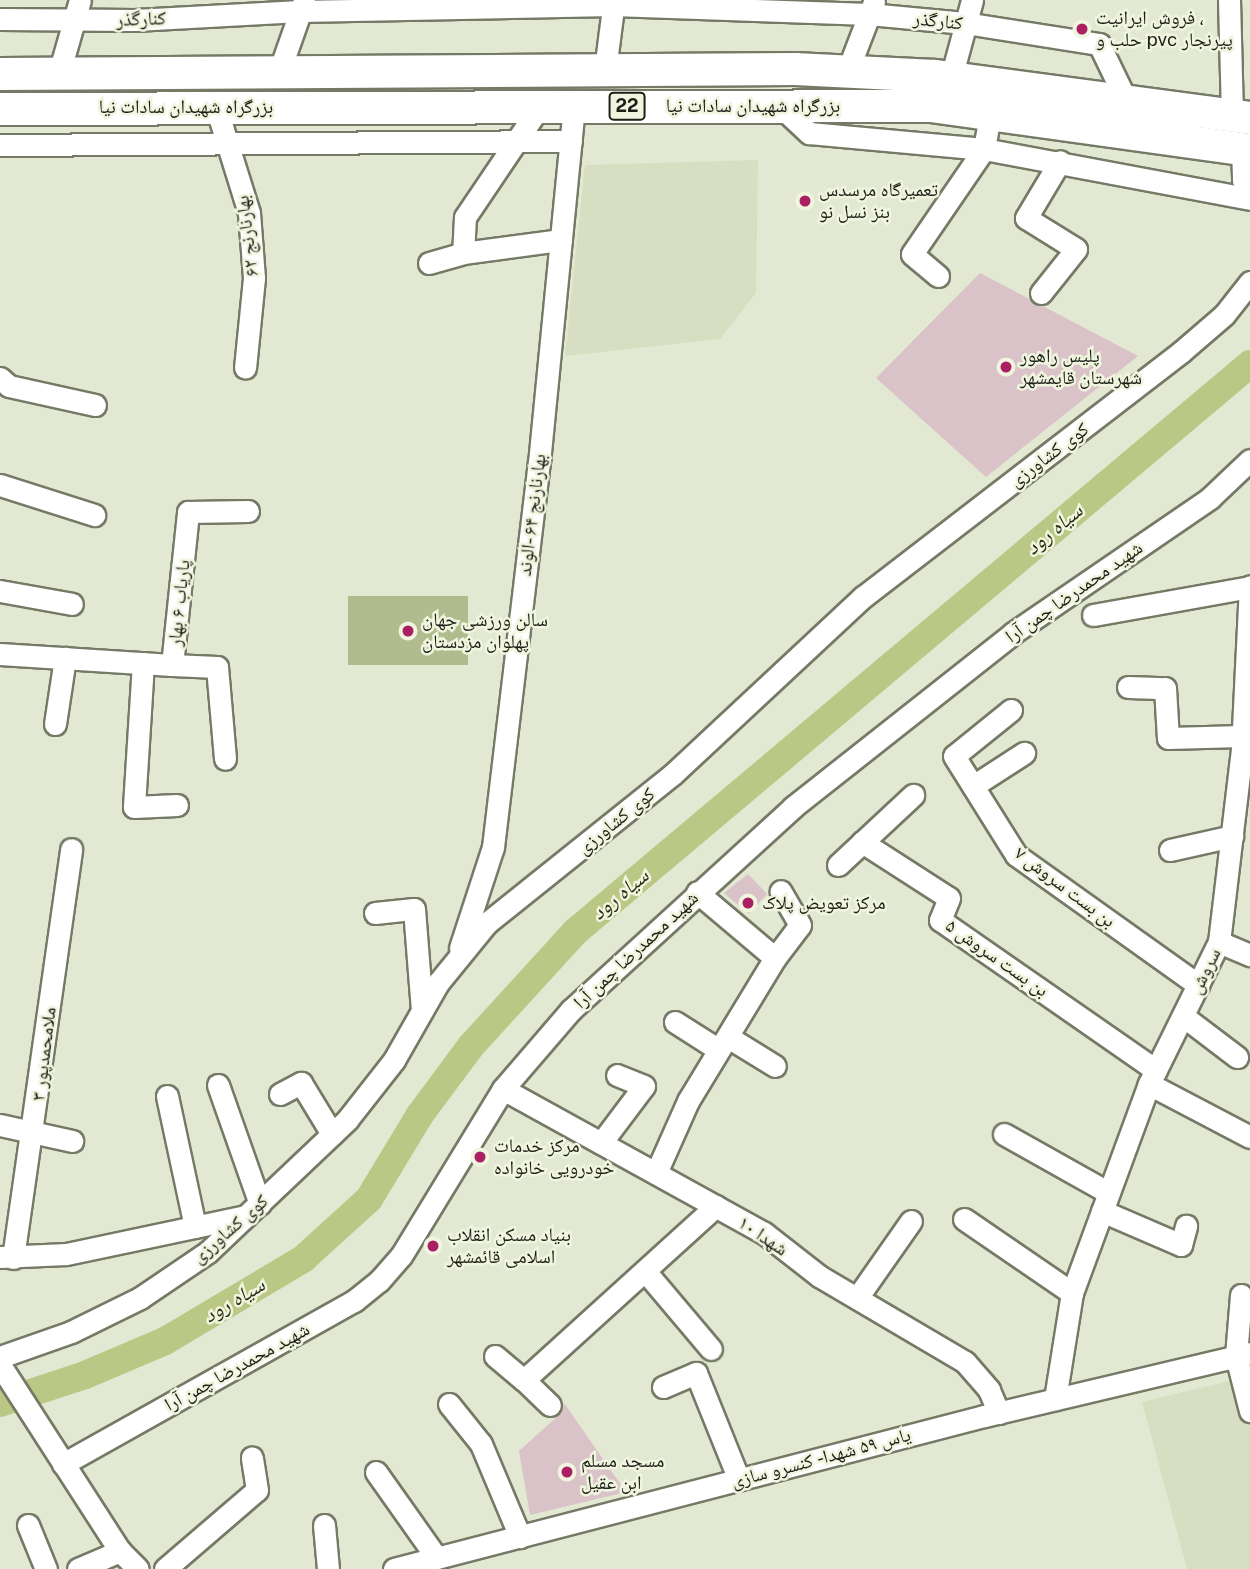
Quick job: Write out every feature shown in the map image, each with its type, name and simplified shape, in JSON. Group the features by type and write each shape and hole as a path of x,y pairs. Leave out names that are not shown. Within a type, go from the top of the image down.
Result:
{"highway":[{"name":"بزرگراه شهیدان سادات نیا","path":"0,74 605,70 847,72 951,78 1241,117"},
{"name":"بزرگراه شهیدان سادات نیا","path":"0,109 932,106 991,111 1246,149"}],"street":[{"path":"951,78 972,0"},
{"path":"1229,0 1241,117"},
{"path":"605,70 613,3"},
{"name":"کنارگذر","path":"0,19 77,10 303,6 613,3 872,7 1100,44 1126,100"},
{"path":"278,72 303,6"},
{"path":"847,72 872,7"},
{"path":"59,73 77,10"},
{"path":"463,253 465,217 540,106"},
{"name":"بهارنارنج ۶۴ -الوند","path":"456,960 493,847 574,106"},
{"path":"780,106 810,133 984,149 1060,161 1250,199"},
{"name":"بهارنارنج ۶۲","path":"216,107 230,144 248,214 254,278 245,368"},
{"path":"402,107 402,143"},
{"path":"46,145 47,108"},
{"path":"939,276 912,254 984,149 991,111"},
{"path":"0,145 571,141"},
{"path":"1246,149 1243,180 1250,188"},
{"path":"1041,293 1076,249 1026,218 1060,161"},
{"path":"429,263 463,253 561,240"},
{"name":"کوی کشاورزی","path":"0,1363 140,1298 188,1265 254,1210 332,1134 394,1060 456,960 487,923 673,774 863,597 1181,352 1224,315 1250,282"},
{"path":"0,378 9,386 95,405"},
{"name":"شهید محمدرضا چمن آرا","path":"58,1455 354,1301 379,1281 401,1256 503,1089 571,1010 793,807 1013,633 1210,498 1250,460"},
{"path":"0,485 94,515"},
{"name":"پاریاب ۶ بهار","path":"0,653 173,665 188,512 248,511"},
{"path":"1093,615 1250,586"},
{"name":"سروش","path":"1055,1399 1072,1293 1153,1077 1219,942 1231,836 1243,791 1242,736 1247,703 1250,586"},
{"path":"0,590 72,604"},
{"path":"55,724 65,658"},
{"path":"144,663 134,807 177,805"},
{"path":"173,665 217,667 225,760"},
{"path":"1128,687 1165,688 1168,738 1242,736"},
{"name":"بن بست سروش ۷","path":"1011,710 954,756 1016,855 1198,985"},
{"path":"972,786 1024,753"},
{"path":"838,865 913,795"},
{"path":"1170,850 1231,836"},
{"name":"بن بست سروش ۵","path":"862,842 949,898 940,920 1153,1077"},
{"name":"ملامحمدپور ۳","path":"6,1258 33,1136 71,849"},
{"path":"656,1174 688,1101 775,958 800,925 780,891"},
{"path":"697,892 775,958"},
{"path":"374,913 414,909 422,1011"},
{"path":"1219,942 1250,955"},
{"path":"1182,1016 1237,1057"},
{"path":"675,1023 775,1066"},
{"path":"601,1143 644,1086 617,1075"},
{"path":"1153,1077 1250,1137"},
{"path":"280,1094 309,1078 332,1134"},
{"path":"6,1258 66,1254 195,1227 254,1210 218,1085"},
{"name":"شهدا ۱۰","path":"503,1089 764,1233 819,1276 965,1362 989,1391 999,1412"},
{"path":"167,1096 195,1227"},
{"path":"0,1125 33,1136 72,1141"},
{"path":"1004,1134 1105,1202 1181,1245 1186,1226"},
{"path":"524,1380 716,1206"},
{"path":"964,1219 1072,1293"},
{"path":"857,1298 911,1221"},
{"path":"166,1233 188,1265"},
{"path":"645,1270 711,1349"},
{"path":"1241,1295 1243,1354 1250,1411"},
{"name":"یاس ۵۹ شهدا - کنسرو سازی","path":"394,1569 999,1412 1243,1354"},
{"path":"495,1356 550,1405"},
{"path":"0,1363 120,1551 138,1569"},
{"path":"663,1387 696,1373 739,1480"},
{"path":"449,1404 481,1444 520,1537"},
{"path":"165,1569 257,1490 252,1457"},
{"path":"376,1472 437,1558"},
{"path":"324,1524 328,1569"},
{"path":"28,1525 46,1569"},
{"path":"78,1569 120,1551"}],"shaded area":[{"path":"758,160 756,293 720,339 565,356 585,165"},
{"path":"1250,1376 1250,1569 1187,1569 1142,1402"}],"green space":[{"name":"سالن ورزشی جهان پهلوان مزدستان","path":"348,596 468,596 468,665 348,665"}],"building":[{"name":"پلیس راهور شهرستان قایمشهر","path":"980,273 1138,356 986,477 876,378"},
{"name":"مرکز تعویض پلاک","path":"748,874 767,894 749,914 724,893"},
{"name":"مسجد مسلم ابن عقیل","path":"564,1403 626,1492 530,1515 519,1451 560,1414"}],"waterway":[{"name":"سیاه رود","path":"0,1403 85,1375 165,1341 303,1259 369,1199 419,1116 471,1046 575,932 1250,364"}],"place":[{"name":"فروش ایرانیت ، حلب و pvc پیرنجار","path":"1082,29"},
{"name":"تعمیرگاه مرسدس بنز نسل نو","path":"805,201"},
{"name":"پلیس راهور شهرستان قایمشهر","path":"1006,367"},
{"name":"سالن ورزشی جهان پهلوان مزدستان","path":"408,631"},
{"name":"مرکز تعویض پلاک","path":"748,903"},
{"name":"مرکز خدمات خودرویی خانواده","path":"480,1157"},
{"name":"بنیاد مسکن انقلاب اسلامی قائمشهر","path":"433,1246"},
{"name":"مسجد مسلم ابن عقیل","path":"567,1472"}]}
